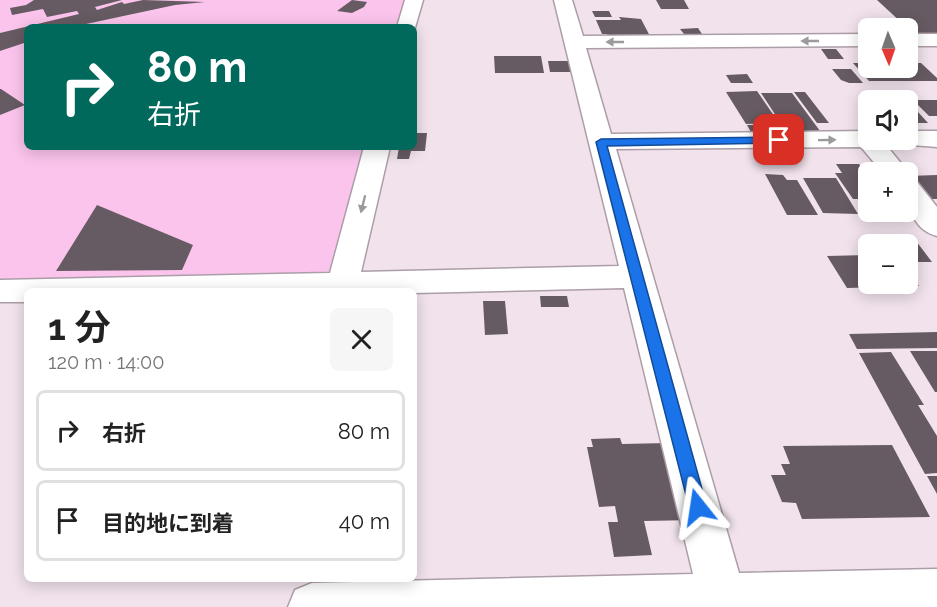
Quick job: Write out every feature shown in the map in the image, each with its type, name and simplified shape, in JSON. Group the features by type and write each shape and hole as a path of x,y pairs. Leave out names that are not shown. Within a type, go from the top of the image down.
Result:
{"street":[{"path":"408,24 414,0"},
{"path":"563,0 723,599"},
{"path":"574,42 858,40"},
{"path":"918,40 937,40"},
{"path":"601,142 858,139"},
{"path":"918,139 937,139"},
{"path":"343,282 376,150"},
{"path":"878,150 887,162"},
{"path":"918,202 937,227"},
{"path":"114,288 637,277"},
{"path":"0,291 24,290"},
{"path":"312,607 723,599 937,592"}],"shaded area":[{"path":"0,0 404,0 398,24 24,24 24,150 363,150 330,272 0,281"}],"building":[{"path":"34,0 122,0 95,7 97,10 122,2 124,4 143,0 205,2 175,5 86,24 37,24 79,14 77,11 47,17 43,9 12,15 10,8 26,5"},
{"path":"352,0 367,2 364,7 352,13 337,11"},
{"path":"656,0 684,0 689,9 661,9"},
{"path":"877,0 937,0 937,36 918,36 918,18 896,18"},
{"path":"592,11 609,11 612,17 595,17"},
{"path":"619,17 641,19 651,38 609,39 607,34 602,34 596,20 621,20"},
{"path":"24,27 24,43 0,51 0,33"},
{"path":"698,28 702,34 684,34 680,29"},
{"path":"821,49 836,49 844,59 828,59"},
{"path":"494,56 541,56 544,73 495,73"},
{"path":"548,61 571,61 574,72 550,72"},
{"path":"918,63 921,63 937,78 937,81 869,81 866,78 918,78"},
{"path":"832,69 851,69 863,83 849,83 841,80"},
{"path":"747,74 753,83 731,83 726,75"},
{"path":"0,89 24,104 24,105 0,115"},
{"path":"757,91 779,123 746,124 726,92"},
{"path":"794,92 805,92 829,123 817,123"},
{"path":"761,93 792,93 823,135 799,136 792,125 782,125"},
{"path":"918,100 937,100 937,116 929,116 918,105"},
{"path":"918,112 928,123 918,123"},
{"path":"747,125 771,125 776,134 752,134"},
{"path":"417,133 427,133 425,151 411,151 409,159 397,159 398,150 417,150"},
{"path":"836,164 858,164 858,199 853,199 835,173 842,173"},
{"path":"765,174 783,175 787,180 797,180 818,215 787,215"},
{"path":"937,175 937,199 925,199 918,190 918,176"},
{"path":"803,178 836,178 858,214 823,213"},
{"path":"97,205 193,245 182,270 56,271"},
{"path":"918,244 932,262 918,262"},
{"path":"858,255 858,288 847,288 827,256"},
{"path":"540,296 567,296 569,307 541,307"},
{"path":"483,301 505,301 508,334 485,335"},
{"path":"937,332 937,348 857,349 849,334"},
{"path":"910,351 937,351 937,392 935,392"},
{"path":"891,352 924,405 918,405 937,436 937,473 925,474 859,353"},
{"path":"620,438 622,444 668,443 695,520 644,521 652,555 614,557 608,522 618,522 615,506 599,507 587,447 593,447 591,439"},
{"path":"892,445 930,517 802,519 796,503 782,502 771,475 786,475 781,464 790,464 783,446"},
{"path":"927,476 937,476 937,494"}],"route":[{"path":"698,507 601,142 779,140"}]}
